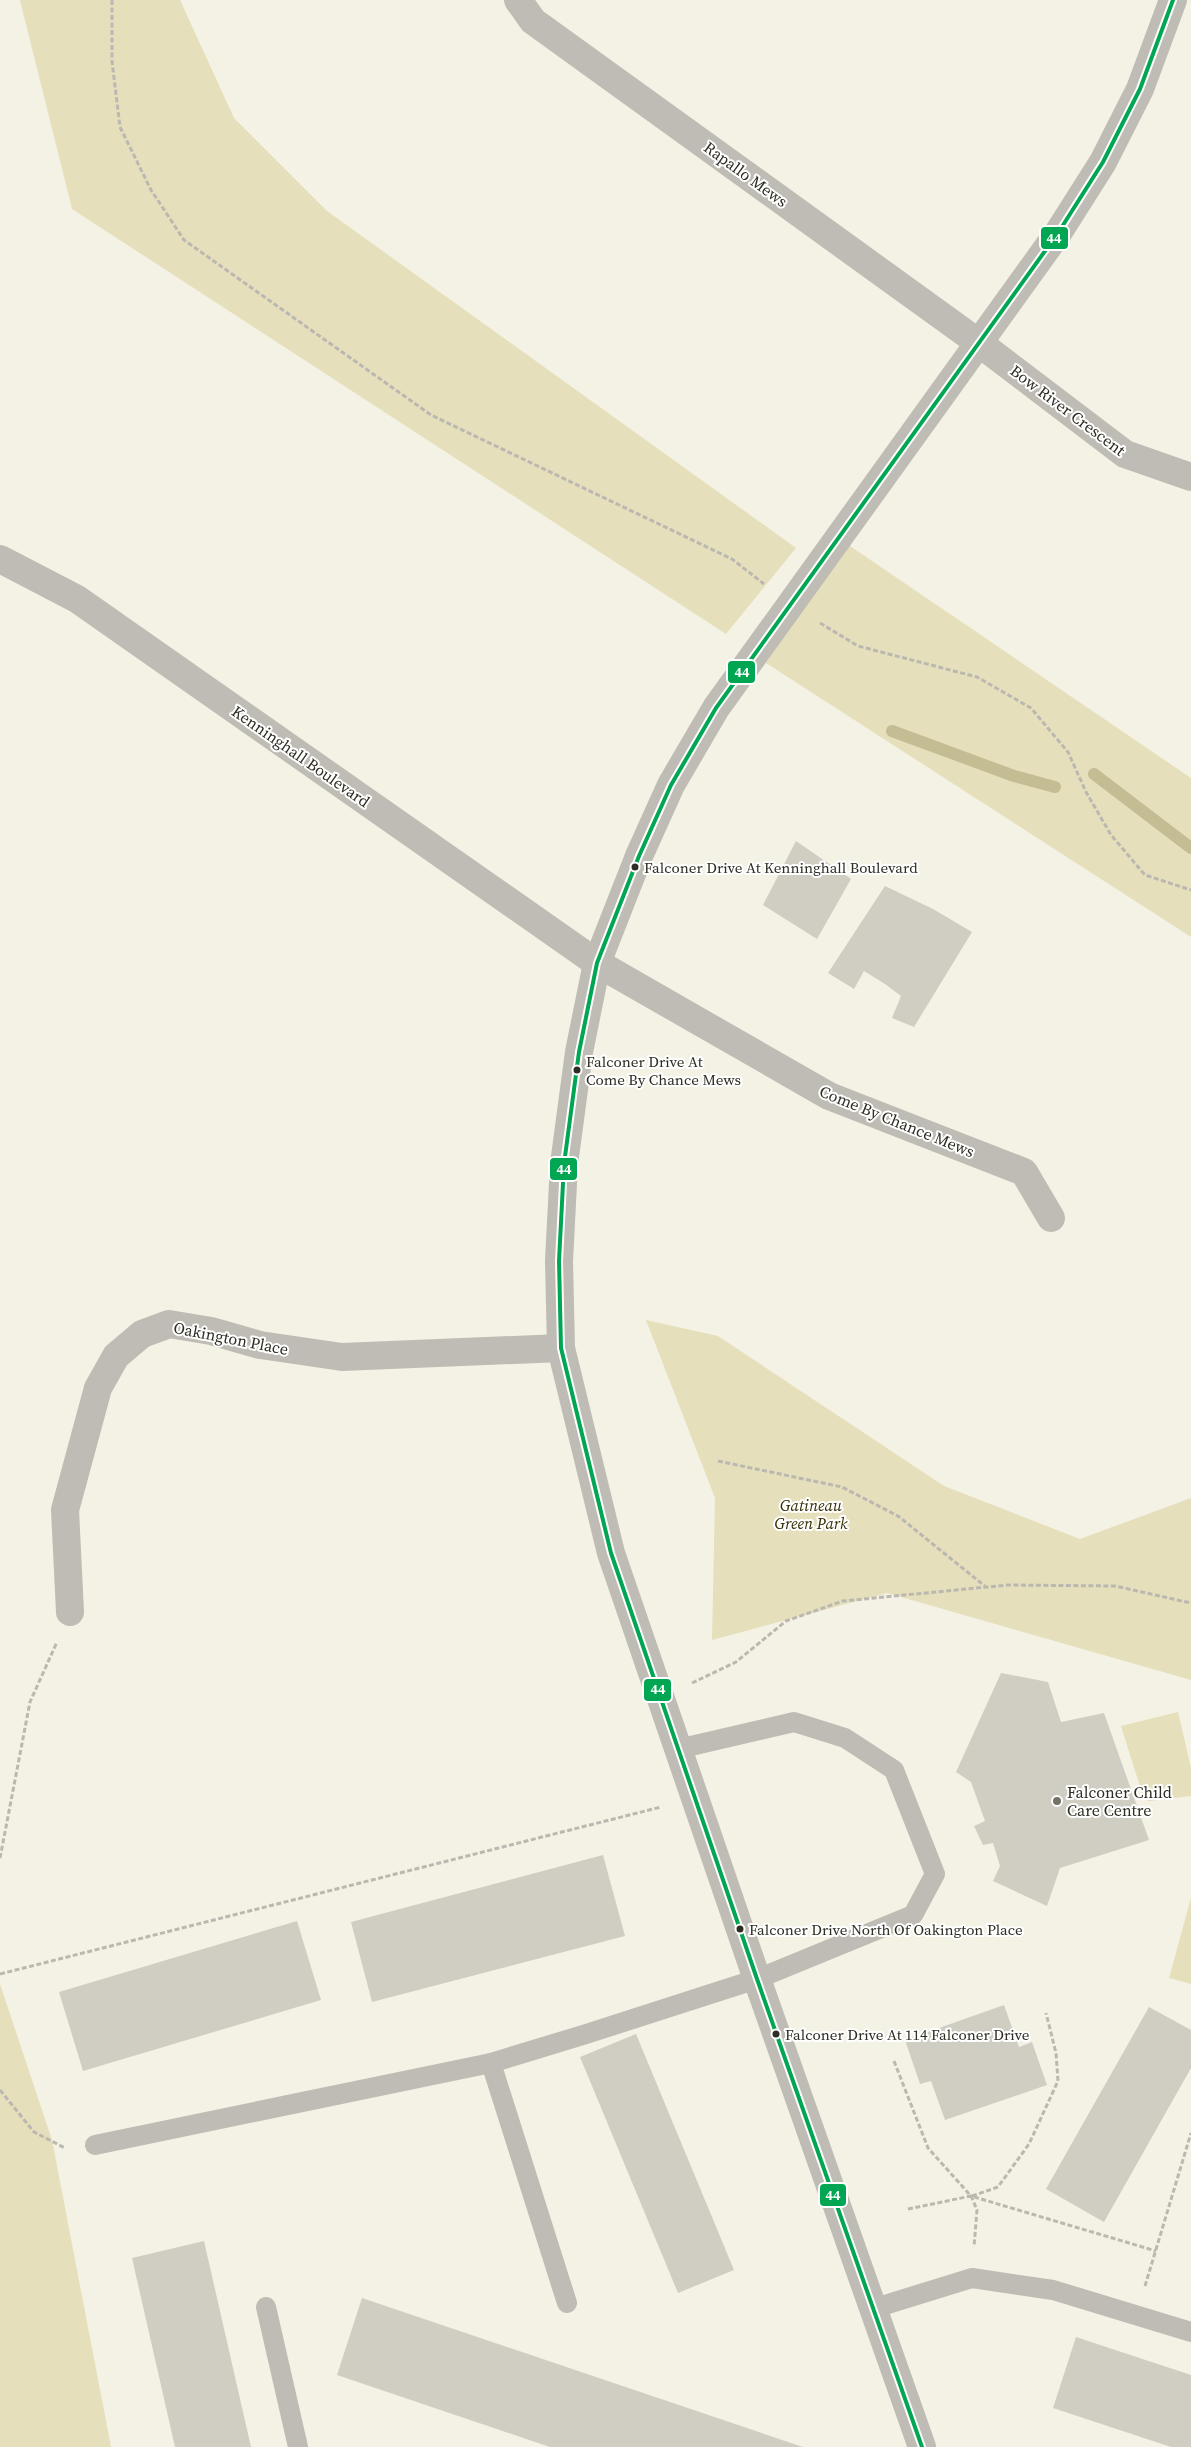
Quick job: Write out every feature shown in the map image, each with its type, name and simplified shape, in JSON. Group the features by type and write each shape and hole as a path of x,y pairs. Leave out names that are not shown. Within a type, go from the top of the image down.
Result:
{"street":[{"name":"Rapallo Mews","path":"518,0 533,21 979,343"},
{"path":"922,2447 875,2308 757,1979 662,1697 611,1554 561,1348 559,1261 564,1164 579,1052 596,963 639,856 671,785 716,708 1058,233 1103,162 1140,89 1173,0"},
{"name":"Bow River Crescent","path":"979,343 1125,454 1191,477"},
{"name":"Kenninghall Boulevard","path":"0,559 77,599 596,963"},
{"name":"Come By Chance Mews","path":"596,963 829,1096 1024,1172 1051,1218"},
{"name":"Oakington Place","path":"70,1612 65,1510 98,1388 116,1356 142,1334 169,1324 211,1331 260,1345 342,1358 561,1348"}],"lane":[{"path":"95,2146 491,2063 757,1979 913,1915 935,1874 894,1770 845,1738 794,1722 678,1749"},
{"path":"491,2063 567,2303"},
{"path":"875,2308 972,2278 1053,2290 1191,2332"},
{"path":"266,2307 298,2447"}],"path":[{"path":"112,0 112,61 120,127 151,190 184,240 431,415 732,559 790,604 858,646 977,677 1031,708 1068,752 1086,792 1112,835 1145,875 1191,890"},
{"path":"718,1461 842,1487 898,1516 987,1588"},
{"path":"662,1697 736,1662 786,1621 843,1601 1008,1585 1115,1586 1191,1603"},
{"path":"0,1858 30,1702 70,1612"},
{"path":"0,1974 695,1798"},
{"path":"908,2209 971,2196 998,2187 1030,2144 1058,2081 1056,2053 1046,2013"},
{"path":"894,2061 928,2148 971,2196 977,2210 972,2278"},
{"path":"0,2090 34,2132 60,2147 78,2152 95,2146"},
{"path":"1136,2315 1191,2133"},
{"path":"971,2196 1156,2252"}],"green space":[{"path":"20,0 180,0 234,118 327,211 796,548 726,634 72,209"},
{"path":"847,544 1191,778 1191,937 766,663"},
{"name":"Gatineau Green Park","path":"646,1320 718,1336 944,1486 1080,1539 1191,1498 1191,1680 887,1593 712,1640 715,1498"},
{"path":"1178,1712 1191,1768 1191,1796 1149,1801 1144,1799 1121,1726"},
{"path":"1191,1898 1191,1984 1169,1978"},
{"path":"0,1984 52,2140 111,2447 0,2447"}],"building":[{"path":"796,841 851,879 817,939 763,905"},
{"path":"885,886 933,909 972,932 914,1027 892,1018 901,996 885,984 864,971 854,989 828,973"},
{"name":"Falconer Child Care Centre","path":"1001,1673 1048,1682 1061,1722 1104,1713 1149,1840 1060,1868 1047,1906 993,1881 1000,1866 993,1843 983,1845 974,1826 985,1821 971,1782 956,1772"},
{"path":"603,1855 625,1936 372,2002 351,1922"},
{"path":"297,1921 321,2000 83,2071 59,1992"},
{"path":"1004,2005 1019,2047 1032,2042 1047,2085 945,2120 931,2081 920,2084 905,2040"},
{"path":"1149,2007 1191,2030 1191,2068 1104,2222 1046,2189"},
{"path":"636,2034 734,2270 678,2293 580,2057"},
{"path":"204,2241 251,2447 175,2447 132,2258"},
{"path":"362,2298 803,2447 550,2447 337,2375"},
{"path":"1076,2337 1191,2375 1191,2447 1171,2447 1053,2408"}],"waterway":[{"path":"892,731 1014,776 1055,787"},
{"path":"1094,774 1191,848"}],"transit line":[{"name":"44","path":"922,2447 757,1979 611,1553 561,1348 559,1261 564,1164 579,1052 597,963 639,856 671,785 716,708 1058,233 1103,162 1140,89 1173,0"}],"place":[{"name":"Falconer Drive At Kenninghall Boulevard","path":"635,867"},
{"name":"Falconer Drive At Come By Chance Mews","path":"577,1070"},
{"name":"Falconer Child Care Centre","path":"1057,1801"},
{"name":"Falconer Drive North Of Oakington Place","path":"740,1929"},
{"name":"Falconer Drive At 114 Falconer Drive","path":"776,2034"}]}
